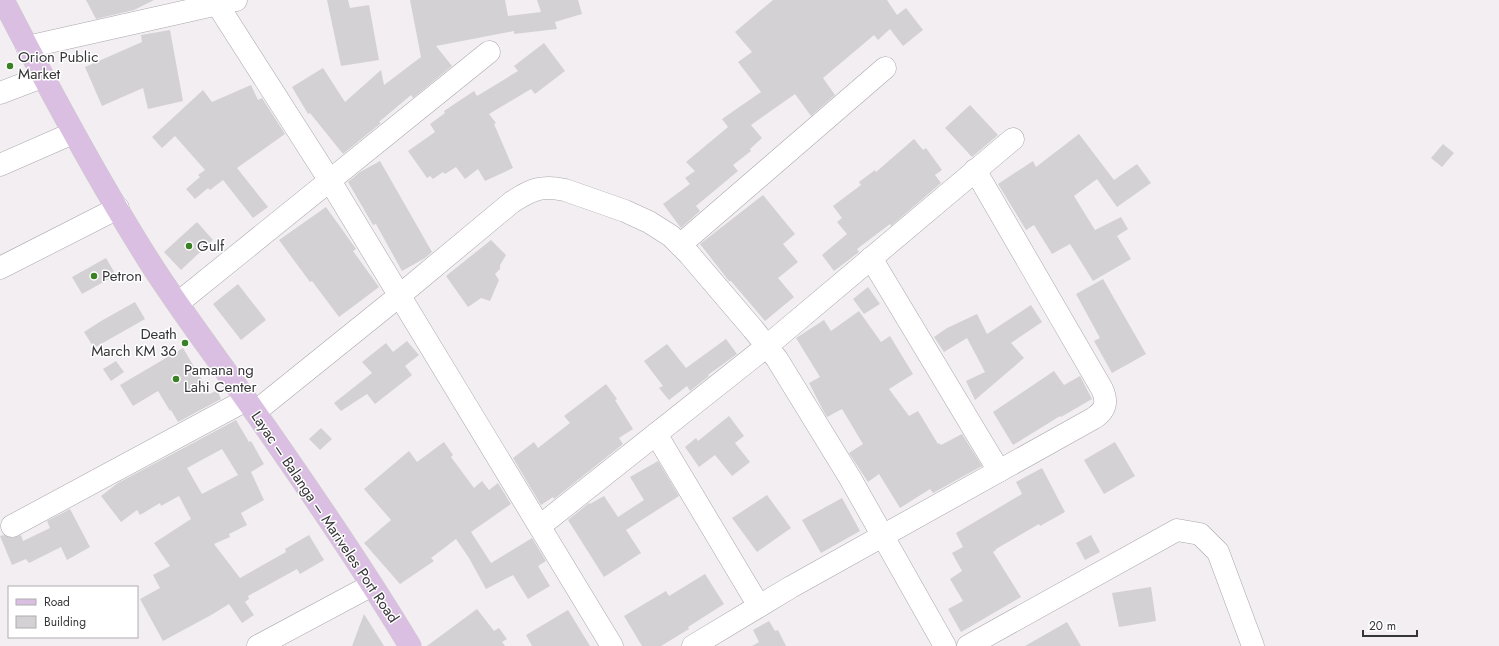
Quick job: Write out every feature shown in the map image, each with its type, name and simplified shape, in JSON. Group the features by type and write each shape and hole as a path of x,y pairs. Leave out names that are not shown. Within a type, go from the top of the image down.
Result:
{"main road":[{"name":"Layac – Balanga – Mariveles Port Road","path":"4,0 42,77 150,262 313,495 410,646"}],"street":[{"path":"27,47 218,2 330,181 612,646"},
{"path":"178,303 489,52"},
{"path":"680,245 885,68"},
{"path":"0,93 42,77"},
{"path":"0,165 73,132"},
{"path":"540,526 767,346 1012,139"},
{"path":"693,646 759,606 1094,418 1104,409 1106,400 1102,389 975,170"},
{"path":"12,526 250,406 400,296 512,202 526,193 541,188 555,188 565,190 624,211 660,229 671,236 717,286 777,359 842,464 945,646"},
{"path":"0,268 118,208"},
{"path":"871,258 999,471"},
{"path":"656,434 759,606"},
{"path":"968,646 1177,530 1200,534 1218,552 1253,646"},
{"path":"258,646 372,585"}],"building":[{"path":"86,0 154,0 134,10 96,19"},
{"path":"327,0 348,0 350,8 369,5 379,60 341,66"},
{"path":"410,0 505,0 508,16 541,12 537,0 578,0 582,14 555,22 557,29 514,34 514,31 436,46 452,66 413,98 411,95 379,122 381,123 343,154 310,113 308,114 292,87 323,68 345,102 381,70 384,85 421,57"},
{"path":"773,0 887,0 897,15 906,8 923,30 903,46 890,29 878,40 874,35 823,78 835,95 811,116 795,94 751,125 762,138 750,149 751,151 733,165 738,171 696,206 700,211 681,228 663,204 690,184 685,178 695,171 686,162 728,127 722,119 761,92 738,62 752,52 735,32"},
{"path":"170,30 183,101 148,109 143,88 102,106 85,67 142,42 141,35"},
{"path":"544,43 565,71 535,94 531,89 489,114 496,123 494,124 513,168 485,181 478,169 465,179 456,167 445,174 443,172 433,179 430,176 427,178 408,151 435,132 430,124 445,113 444,111 474,91 477,96 518,71 514,66"},
{"path":"251,85 258,100 262,98 285,134 237,168 268,207 253,218 223,180 210,190 208,188 195,199 186,189 200,177 198,175 205,170 175,136 162,148 152,137 203,90 212,102"},
{"path":"970,105 998,135 972,157 945,128"},
{"path":"1079,134 1114,180 1137,164 1151,183 1117,207 1097,179 1074,196 1095,230 1121,217 1128,229 1117,236 1131,259 1093,281 1070,244 1052,254 1034,225 1026,230 998,184 1033,161 1036,167"},
{"path":"914,139 923,150 926,148 942,170 935,175 941,183 891,226 890,224 857,249 859,252 834,271 822,255 847,234 837,222 842,218 833,206 861,185 859,182 875,170 876,172"},
{"path":"1443,144 1454,153 1442,167 1431,158"},
{"path":"380,161 432,252 425,258 402,271 376,224 373,225 348,182 360,172"},
{"path":"763,195 795,234 783,244 798,262 778,278 794,297 765,321 731,281 729,281 700,244"},
{"path":"326,207 356,249 353,251 379,287 339,317 312,281 310,282 279,240"},
{"name":"Gulf","path":"197,222 213,240 181,270 164,252"},
{"path":"491,240 506,255 500,265 500,269 495,274 499,280 490,301 481,298 468,307 446,276"},
{"name":"Petron","path":"106,258 116,275 82,294 72,277"},
{"path":"1103,279 1146,354 1112,373 1094,341 1100,338 1076,294"},
{"path":"238,284 266,320 241,340 213,304"},
{"path":"868,287 880,304 864,314 853,299"},
{"path":"135,302 145,319 94,348 84,332"},
{"path":"1031,305 1042,322 1011,343 1024,358 975,400 966,381 985,372 967,338 944,352 934,337 947,328 977,314 987,334"},
{"path":"859,311 881,342 890,336 913,374 889,389 909,416 918,411 938,444 939,443 941,445 962,434 982,466 933,493 930,489 900,508 879,474 868,482 849,453 863,444 842,409 827,417 809,383 820,377 796,338 824,320 831,331"},
{"path":"726,339 737,354 708,375 709,376 690,391 687,386 669,400 659,388 663,386 644,361 667,344 686,368"},
{"path":"407,341 419,355 405,366 412,375 375,404 367,394 341,411 334,403 372,373 362,362 386,343 393,352"},
{"path":"183,348 210,394 217,390 221,399 178,422 158,391 133,406 120,385"},
{"path":"116,361 124,372 111,381 103,369"},
{"path":"1054,371 1064,385 1080,376 1092,399 1061,417 1060,416 1013,445 993,412"},
{"path":"606,384 617,399 615,400 633,429 619,438 623,444 554,499 553,497 541,505 513,458 534,442 538,448 570,423 564,416"},
{"path":"729,416 744,436 735,443 750,462 732,476 715,455 699,467 685,447 696,438 698,441"},
{"path":"236,420 249,442 251,441 264,464 251,472 264,500 241,513 247,525 229,534 230,537 214,544 240,578 286,552 285,549 309,535 324,560 300,574 297,569 248,596 249,599 245,602 254,615 242,623 229,604 163,641 140,599 160,588 153,575 170,566 154,543 191,519 179,496 161,506 160,503 140,515 137,510 121,522 101,496 118,483","holes":["222,449 238,475 202,494 187,468"]},
{"path":"321,428 332,439 320,450 309,439"},
{"path":"444,442 453,455 451,457 474,488 482,481 489,490 498,483 511,504 471,532 491,563 532,538 546,561 538,566 550,586 528,599 513,575 486,589 469,558 456,539 431,558 434,561 400,584 364,543 391,520 364,489 409,451 417,462"},
{"path":"1115,442 1135,476 1104,494 1084,460"},
{"path":"658,461 679,496 626,530 641,553 604,577 568,520 589,503 590,504 604,496 618,517 644,500 630,477"},
{"path":"1042,468 1065,512 1040,526 1039,524 993,552 1021,597 961,632 948,609 963,601 950,579 962,571 952,553 963,547 956,533 1022,494 1016,482"},
{"path":"767,495 791,528 757,552 732,518"},
{"path":"842,498 860,531 821,553 802,520"},
{"path":"70,509 90,547 67,560 61,547 29,563 26,559 12,565 0,536 4,535 12,538 21,535 23,541 50,528 47,521"},
{"path":"1091,535 1100,552 1085,560 1076,543"},
{"path":"705,574 724,604 688,627 689,629 661,646 642,646 624,616 666,591 669,596"},
{"path":"1151,587 1156,621 1119,627 1112,593"},
{"path":"477,609 494,631 499,628 507,639 502,642 505,646 427,646"},
{"path":"568,610 590,646 532,646 526,635"},
{"path":"364,614 384,646 352,646"},
{"path":"769,621 775,631 778,630 786,646 752,646 759,642 753,630"},
{"path":"1067,622 1081,646 1025,646"}],"place":[{"name":"Orion Public Market","path":"10,66"},
{"name":"Gulf","path":"189,246"},
{"name":"Petron","path":"94,276"},
{"name":"Death March KM 36","path":"185,343"},
{"name":"Pamana ng Lahi Center","path":"176,379"}]}
